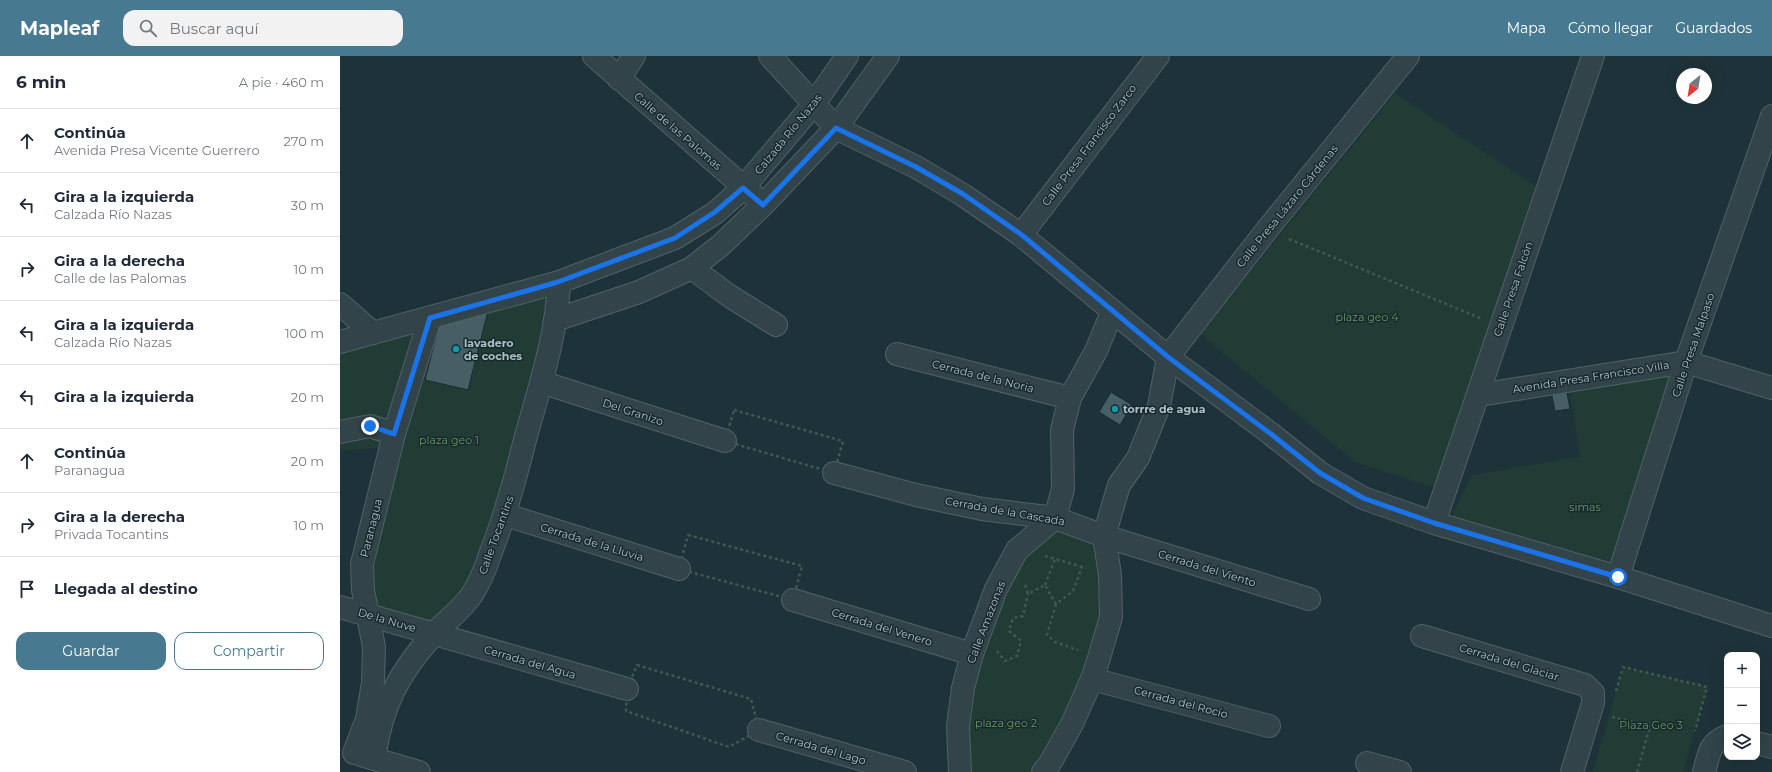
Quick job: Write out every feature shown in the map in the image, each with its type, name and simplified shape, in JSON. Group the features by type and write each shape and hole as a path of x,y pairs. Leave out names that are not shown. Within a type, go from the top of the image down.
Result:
{"street":[{"name":"Calle de las Palomas","path":"594,56 763,205"},
{"path":"619,79 634,56"},
{"path":"770,56 836,128 916,167 950,187 1022,235 1112,312 1168,357 1271,434 1320,473 1363,498 1434,523 1618,577 1772,626"},
{"name":"Calzada Río Nazas","path":"340,342 558,282 675,238 715,212 743,188 814,104 847,56"},
{"path":"555,320 639,292 692,268 721,245 763,205 836,128 888,56"},
{"name":"Calle Presa Francisco Zarco","path":"1022,235 1158,56"},
{"name":"Calle Presa Lázaro Cárdenas","path":"1168,357 1266,231 1408,56"},
{"name":"Calle Presa Falcón","path":"1434,523 1479,395 1500,326 1593,56"},
{"name":"Calle Presa Malpaso","path":"1618,577 1686,362 1772,116"},
{"path":"692,268 728,295 776,325"},
{"name":"Calle Tocantins","path":"356,753 377,736 385,708 397,682 411,660 471,596 486,565 506,515 541,382 555,320 558,282"},
{"path":"340,304 373,333"},
{"path":"1055,518 1063,489 1062,430 1070,398 1096,350 1112,312"},
{"name":"Paranagua","path":"356,753 367,719 373,683 374,647 363,590 362,564 394,434 413,377 430,318"},
{"name":"Cerrada de la Noria","path":"897,354 1070,398"},
{"path":"1043,772 1049,765 1072,724 1092,679 1099,658 1111,617 1110,574 1104,536 1119,485 1138,458 1159,406 1168,357"},
{"name":"Avenida Presa Francisco Villa","path":"1479,395 1686,362 1772,388"},
{"name":"Del Granizo","path":"541,382 725,441"},
{"path":"340,432 370,426 394,434"},
{"name":"Cerrada de la Cascada","path":"834,472 916,494 982,509 1055,518 1104,536"},
{"name":"Cerrada de la Lluvia","path":"506,515 679,569"},
{"name":"Calle Amazonas","path":"960,772 958,726 963,688 972,654 996,590 1017,550 1055,518"},
{"name":"Cerrada del Viento","path":"1104,536 1309,599"},
{"name":"Cerrada del Venero","path":"793,600 972,654"},
{"name":"De la Nuve","path":"340,607 434,634"},
{"name":"Cerrada del Agua","path":"434,634 627,689"},
{"name":"Cerrada del Glaciar","path":"1422,636 1585,685 1593,693 1593,703 1572,772"},
{"name":"Cerrada del Rocío","path":"1092,679 1269,726"},
{"name":"Cerrada del Lago","path":"759,730 905,772"},
{"path":"1704,772 1711,748 1722,738"},
{"path":"1760,744 1772,747"},
{"path":"356,753 419,772"},
{"path":"1367,763 1400,772"}],"path":[{"path":"1266,231 1500,326"},
{"path":"734,410 843,441 834,472 725,441 734,410"},
{"path":"688,535 802,566 793,600 679,569 688,535"},
{"path":"1041,555 1092,570"},
{"path":"1028,594 1045,585 1055,559"},
{"path":"1082,567 1073,590 1056,604 1047,635 1055,642 1099,658"},
{"path":"1009,630 1013,618 1023,616 1028,594 1022,580"},
{"path":"1045,585 1056,604"},
{"path":"1002,631 1009,630"},
{"path":"999,645 997,651 1005,661 1017,656 1021,641 1009,630"},
{"path":"637,665 751,699 759,730 729,747 626,711 627,689 637,665"},
{"path":"1615,695 1623,667 1707,687 1693,737"},
{"path":"1609,716 1650,726 1637,772"}],"green space":[{"name":"plaza geo 4","path":"1395,93 1537,187 1436,488 1355,462 1200,334"},
{"name":"plaza geo 1","path":"555,286 503,513 468,594 432,630 371,611 366,563 433,321"},
{"path":"423,331 388,447 340,451 340,353"},
{"name":"simas","path":"1677,366 1618,568 1450,519 1472,475 1580,457 1569,386"},
{"name":"plaza geo 2","path":"1043,518 1105,537 1108,618 1040,772 963,772 975,655"},
{"name":"Plaza Geo 3","path":"1623,667 1707,687 1683,772 1593,772"}],"building":[{"name":"lavadero de coches","path":"489,307 468,390 425,380 440,321"},
{"path":"1566,388 1570,409 1555,411 1551,391"},
{"name":"torrre de agua","path":"1111,392 1132,405 1120,425 1099,412"}],"place":[{"name":"lavadero de coches","path":"456,349"},
{"name":"torrre de agua","path":"1115,409"}],"route":[{"path":"370,426 394,434 413,377 430,318 558,282 675,238 715,212 743,188 763,205 836,128 916,167 963,194 1022,235 1112,312 1168,357 1271,434 1320,473 1363,498 1434,523 1618,577"}]}
